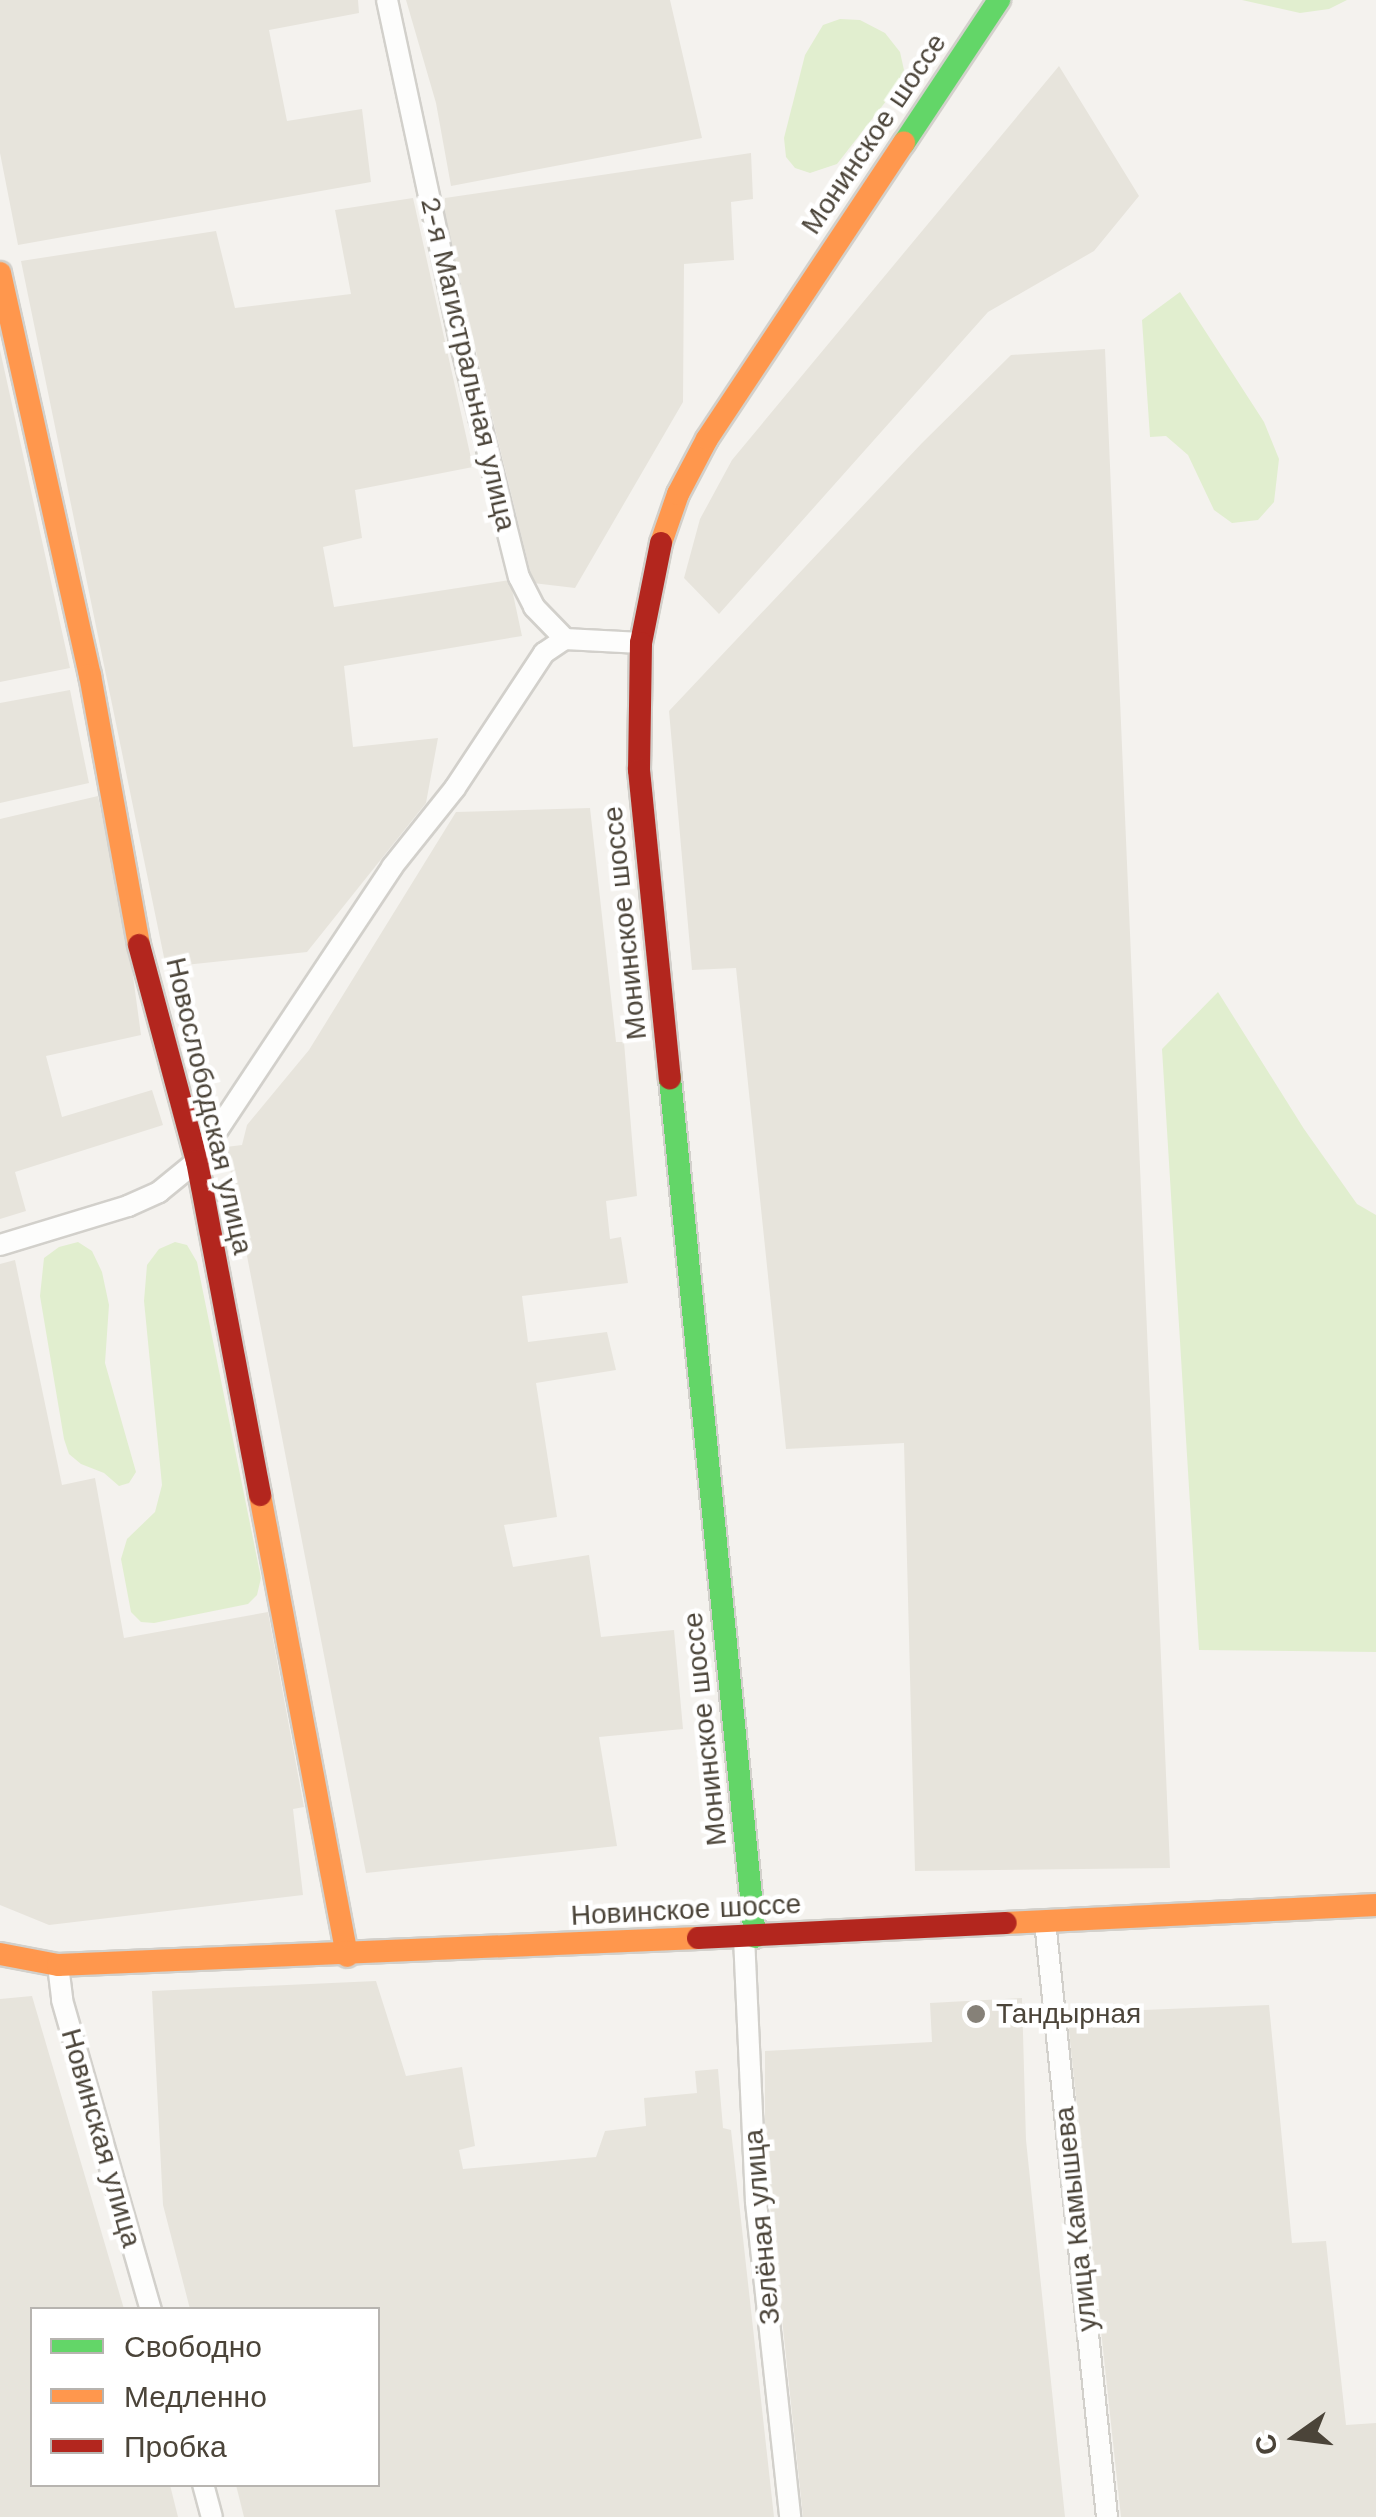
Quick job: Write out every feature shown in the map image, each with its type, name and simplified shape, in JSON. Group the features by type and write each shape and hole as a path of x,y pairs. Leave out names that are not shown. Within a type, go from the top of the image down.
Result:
{"main road":[{"name":"Монинское шоссе","path":"750,1937 640,770 641,643 662,541 678,494 706,439 999,0"},
{"name":"Новослободская улица","path":"0,273 90,676 142,959 196,1162 347,1956"},
{"name":"Новинское шоссе","path":"0,1954 58,1965 347,1956 1376,1904"}],"street":[{"name":"2-я Магистральная улица","path":"387,0 459,336 519,577 534,608 565,639"},
{"path":"0,1245 128,1206 159,1192 196,1162 392,867 455,788 544,654 565,639 641,643"},
{"name":"улица Камышева","path":"1045,1920 1107,2517"},
{"name":"Зелёная улица","path":"750,1937 756,2202 790,2517"},
{"name":"Новинская улица","path":"58,1965 62,2000 150,2307"},
{"path":"203,2487 212,2517"}],"shaded area":[{"path":"0,0 358,0 359,13 269,30 287,121 362,109 371,182 18,245 0,153"},
{"path":"406,0 670,0 702,138 451,186 436,103"},
{"path":"1059,66 1139,196 1094,251 988,312 719,614 684,578 700,519 732,460"},
{"path":"751,153 753,199 731,202 734,260 684,264 683,402 575,588 533,583 443,217 445,198"},
{"path":"413,198 473,467 355,490 362,538 323,547 334,607 510,580 522,636 344,666 353,747 438,738 426,803 307,952 166,967 21,261 216,231 235,308 351,294 335,210"},
{"path":"1105,349 1170,1868 915,1871 904,1443 786,1449 736,968 692,970 669,711 922,443 1011,355"},
{"path":"0,350 70,668 0,682"},
{"path":"70,690 89,783 0,803 0,703"},
{"path":"98,796 130,954 141,1035 46,1056 62,1117 152,1090 163,1125 15,1172 26,1211 0,1219 0,819"},
{"path":"590,808 616,1042 624,1042 637,1196 606,1201 610,1239 621,1237 628,1283 522,1296 528,1342 607,1332 616,1370 536,1383 557,1517 504,1525 513,1567 589,1555 601,1637 674,1630 683,1729 599,1737 617,1846 366,1873 226,1147 242,1145 247,1125 309,1050 456,812"},
{"path":"15,1260 62,1485 95,1478 124,1638 268,1612 304,1807 293,1809 303,1895 49,1925 0,1905 0,1264"},
{"path":"376,1981 406,2076 462,2067 475,2146 459,2150 463,2169 596,2157 605,2131 646,2126 644,2098 697,2093 695,2071 718,2069 723,2128 731,2130 774,2517 244,2517 236,2487 380,2487 380,2307 189,2307 163,2205 152,1991"},
{"path":"32,1996 123,2307 30,2307 30,2487 170,2487 178,2517 0,2517 0,1999"},
{"path":"1022,1998 1026,2140 1065,2517 803,2517 765,2158 765,2051 932,2042 930,2003"},
{"path":"1269,2005 1292,2243 1326,2241 1346,2425 1376,2423 1376,2517 1121,2517 1067,2013"}],"green space":[{"path":"1242,0 1347,0 1329,9 1300,13"},
{"path":"840,19 860,20 885,33 900,52 904,70 897,87 837,164 810,173 795,168 786,157 784,138 805,55 823,25"},
{"path":"1180,292 1264,422 1279,459 1274,502 1258,520 1232,523 1214,510 1188,455 1166,436 1150,437 1142,320"},
{"path":"1218,992 1304,1129 1357,1204 1376,1215 1376,1652 1199,1650 1162,1049"},
{"path":"78,1242 92,1251 102,1272 109,1305 105,1363 136,1472 129,1483 119,1486 69,1454 64,1439 40,1296 44,1258 59,1247"},
{"path":"175,1242 187,1245 197,1262 261,1578 257,1595 248,1604 154,1623 141,1622 131,1612 121,1559 127,1539 155,1512 162,1485 144,1301 147,1265 159,1249"}],"traffic: fast":[{"path":"904,143 999,0"},
{"path":"670,1078 755,1937"}],"traffic: slow":[{"path":"661,543 678,494 707,439 904,143"},
{"path":"0,273 90,675 139,945"},
{"path":"260,1495 347,1956"},
{"path":"1006,1923 1376,1905"},
{"path":"0,1954 58,1965 698,1938"}],"traffic: jam":[{"path":"661,543 641,643 639,770 670,1078"},
{"path":"139,945 197,1161 260,1495"},
{"path":"698,1938 1006,1923"}],"place":[{"name":"Тандырная","path":"976,2014"}]}
